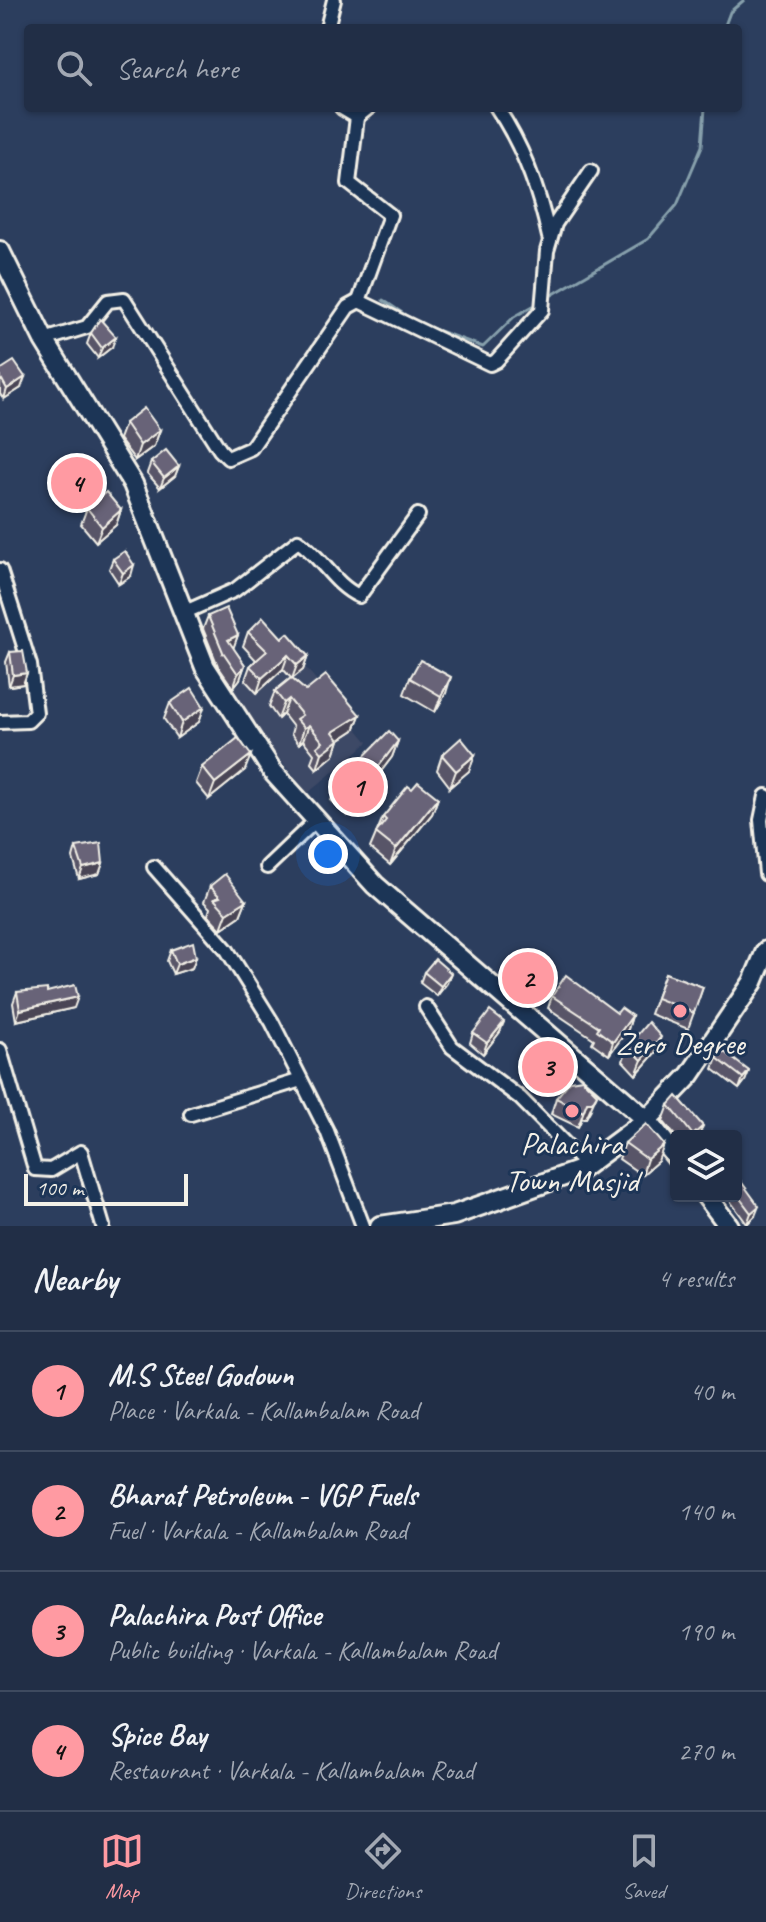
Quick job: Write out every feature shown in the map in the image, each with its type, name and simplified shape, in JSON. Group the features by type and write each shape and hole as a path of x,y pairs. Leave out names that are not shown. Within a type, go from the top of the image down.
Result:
{"main road":[{"path":"0,251 44,340 133,484 205,667 252,744 314,822 375,885 647,1120 670,1149"},
{"path":"380,1226 454,1215 578,1171 647,1120 690,1075 757,972 766,951"},
{"path":"711,1202 729,1226"}],"street":[{"path":"328,24 334,0"},
{"path":"349,112 357,117"},
{"path":"44,340 87,327 108,301 124,299 220,450 228,458 237,457 251,448 348,307 359,301 390,215 349,183 357,117 363,112"},
{"path":"500,112 538,187 550,240"},
{"path":"359,301 490,364 542,310 542,285 555,224 591,171"},
{"path":"183,613 235,590 298,541 311,550 346,590 359,596 418,515"},
{"path":"0,570 30,665 36,713 28,721 0,722"},
{"path":"766,796 761,820 766,874"},
{"path":"267,867 314,822"},
{"path":"154,867 227,950 272,1022 333,1145 363,1226"},
{"path":"757,972 766,990"},
{"path":"426,1007 452,1047 520,1098 586,1165"},
{"path":"0,1050 35,1169 51,1170 81,1152 103,1226"},
{"path":"191,1114 301,1080"}],"shaded area":[{"path":"286,644 368,742 308,793 226,695"}],"building":[{"path":"100,319 116,337 102,348 91,333"},
{"path":"14,361 25,377 7,389 2,380 0,382 0,370"},
{"path":"144,408 160,430 140,445 125,423"},
{"path":"166,450 179,466 164,478 151,462"},
{"path":"82,460 92,478 80,485 70,466"},
{"path":"106,492 121,510 102,527 87,508"},
{"path":"125,551 134,565 123,573 113,559"},
{"path":"226,608 238,635 228,640 245,665 238,674 223,652 208,616"},
{"path":"263,617 282,638 288,633 308,656 297,665 288,655 262,678 250,666 267,651 248,632"},
{"path":"23,651 27,673 13,675 10,652"},
{"path":"420,660 451,677 441,696 410,678"},
{"path":"326,675 360,715 333,732 339,740 322,753 317,747 323,742 309,725 304,728 296,719 302,715 289,699 284,703 275,691 291,678 306,691"},
{"path":"192,688 204,707 182,722 170,703"},
{"path":"389,731 398,741 353,800 336,785"},
{"path":"238,738 251,755 215,783 202,767"},
{"path":"461,738 475,755 456,771 442,755"},
{"path":"418,782 438,798 396,849 376,833 386,820 383,817 408,786 412,789"},
{"path":"101,843 103,863 83,868 76,847"},
{"path":"225,874 246,901 227,913 214,899 220,897 210,886"},
{"path":"193,942 196,957 177,964 171,950"},
{"path":"533,957 545,967 528,989 515,978"},
{"path":"435,959 451,973 441,986 424,972"},
{"path":"665,973 703,987 694,1013 656,998"},
{"path":"566,975 617,1013 621,1008 632,1016 613,1042 597,1030 599,1027 552,996"},
{"path":"75,985 78,997 20,1010 17,992 47,989 47,992"},
{"path":"490,1011 504,1022 487,1043 473,1033"},
{"path":"648,1022 661,1037 642,1060 628,1046"},
{"path":"549,1046 561,1057 552,1066 542,1056"},
{"path":"723,1051 749,1071 743,1078 717,1058"},
{"path":"582,1079 597,1094 592,1102 587,1102 583,1112 556,1098 570,1081"},
{"path":"677,1096 703,1126 699,1130 689,1130 669,1105"},
{"path":"646,1124 664,1145 647,1159 625,1143"},
{"path":"742,1183 759,1206 751,1213 742,1201"}],"waterway":[{"path":"726,24 730,12 744,0"},
{"path":"552,295 648,239 677,205 702,146 705,112"},
{"path":"383,300 417,323 483,347 514,317 533,306"}],"place":[{"name":"Spice Bay","path":"77,483"},
{"name":"M.S Steel Godown","path":"358,787"},
{"name":"Bharat Petroleum - VGP Fuels","path":"528,978"},
{"name":"Zero Degree","path":"680,1011"},
{"name":"Palachira Post Office","path":"548,1067"},
{"name":"Palachira Town Masjid","path":"572,1111"}]}
